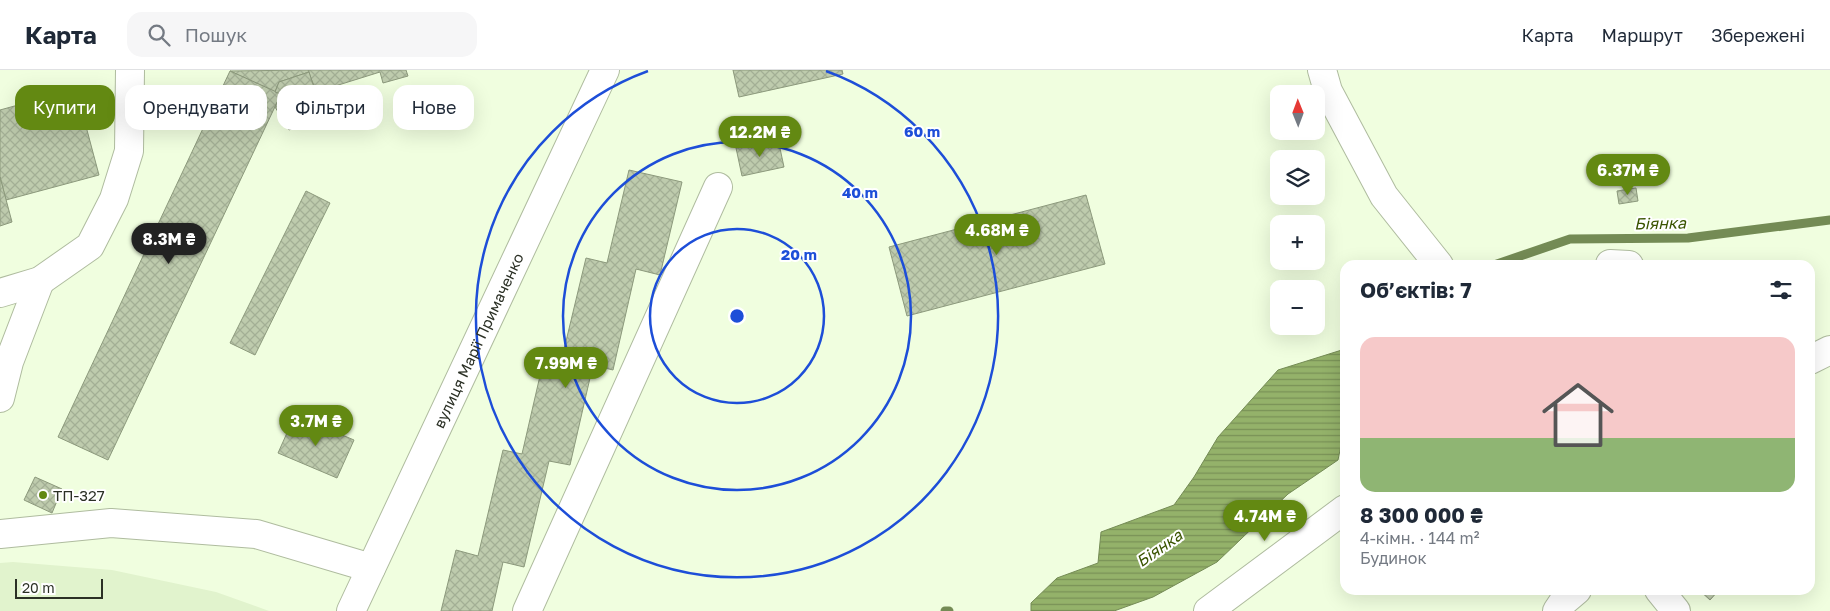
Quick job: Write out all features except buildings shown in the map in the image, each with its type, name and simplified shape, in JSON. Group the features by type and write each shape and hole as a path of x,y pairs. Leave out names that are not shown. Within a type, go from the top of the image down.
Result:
{"street":[{"path":"0,293 40,281 90,246 114,199 129,151 130,70"},
{"name":"вулиця Марії Примаченко","path":"351,611 605,70"},
{"path":"1322,70 1328,91 1384,196 1435,260"},
{"path":"527,611 718,187"},
{"path":"0,398 9,362 40,281"},
{"path":"1815,358 1830,350"},
{"path":"1208,611 1340,513"},
{"path":"0,534 111,523 256,534 371,568"},
{"path":"1557,611 1562,602 1571,595"},
{"path":"1663,595 1676,611"}],"shaded area":[{"path":"13,562 112,570 216,592 269,611 0,611 0,563"}],"water":[{"path":"1340,351 1340,450 1338,460 1288,494 1217,562 1153,597 1114,611 1031,611 1031,603 1057,578 1098,563 1101,532 1174,505 1194,477 1218,437 1278,370"}],"waterway":[{"name":"Біянка","path":"1509,260 1570,239 1688,238 1830,220"}],"place":[{"name":"ТП-327","path":"43,495"}]}
